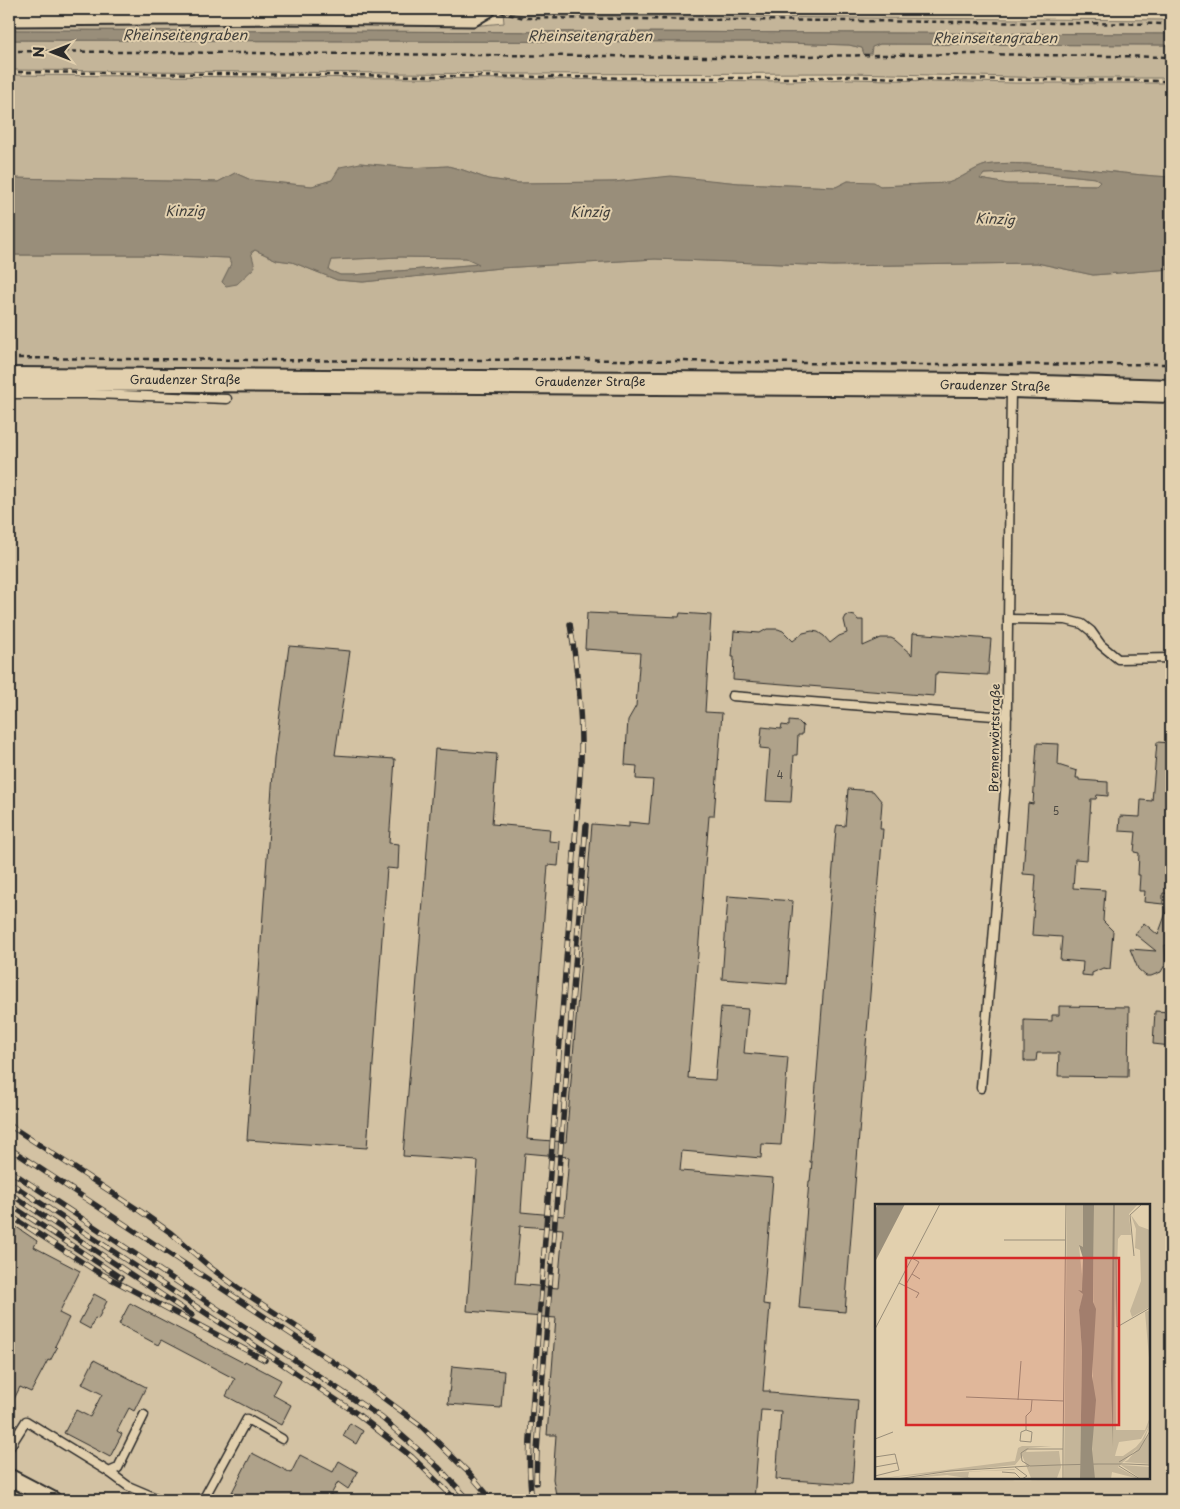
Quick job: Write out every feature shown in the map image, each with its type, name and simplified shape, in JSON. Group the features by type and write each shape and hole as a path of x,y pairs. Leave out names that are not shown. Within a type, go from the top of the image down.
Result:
{"street":[{"path":"9,18 294,16 473,18 488,9"},
{"name":"Graudenzer Straße","path":"9,379 979,385 1171,391"},
{"path":"9,1477 53,1500"}],"lane":[{"name":"Bremenwörtstraße","path":"982,1088 1006,780 1011,387"},
{"path":"9,394 94,394 227,399"},
{"path":"1008,619 1066,620 1082,624 1091,631 1101,645 1118,659 1171,658"},
{"path":"732,696 1007,717"},
{"path":"109,1472 118,1468 144,1415"},
{"path":"203,1500 247,1419 282,1439"},
{"path":"9,1448 26,1421 109,1472 128,1486 161,1500"}],"path":[{"path":"488,9 524,18 1171,24"},
{"path":"9,51 705,57 975,54 1171,57"},
{"path":"9,72 657,78 849,76 923,79 1171,80"},
{"path":"9,358 388,361 557,359 924,365 1171,364"}],"shaded area":[{"path":"503,12 524,15 570,16 1171,20 1171,34 9,30 9,24 471,26 504,23"},
{"path":"9,40 754,42 849,45 862,48 864,54 872,47 880,44 1171,45 1171,78 1055,78 848,73 518,74 9,70"},
{"path":"9,75 791,81 851,79 1015,83 1171,83 1171,177 1008,163 981,166 948,183 880,186 848,181 836,187 739,183 671,177 614,182 518,183 488,179 448,166 410,168 360,163 332,180 312,186 251,180 235,173 218,182 9,178"},
{"path":"1040,172 1096,178 1101,181 1096,185 1008,184 980,179 984,174"},
{"path":"255,250 277,260 292,262 337,280 363,282 500,268 655,259 833,266 1037,263 1093,275 1171,269 1171,382 9,372 9,255 144,255 229,258 231,264 222,282"},
{"path":"401,257 467,258 480,264 353,275 340,275 328,270 332,260"},
{"path":"9,387 1008,398 1171,404 1171,1500 9,1500"}],"water":[{"name":"Rheinseitengraben","path":"9,30 1171,34 1171,45 880,44 872,47 871,54 864,54 862,48 849,45 754,42 9,40"},
{"name":"Kinzig","path":"360,163 410,168 448,166 488,179 518,183 614,182 671,176 739,183 836,187 848,181 874,182 880,186 948,183 981,166 1015,163 1171,177 1171,269 1093,275 1037,263 833,266 655,259 500,268 363,282 337,280 292,262 277,260 255,250 251,252 255,267 237,284 226,286 222,282 231,264 229,258 144,255 9,255 9,178 218,182 235,173 251,180 312,186 332,180 340,167","holes":["1040,172 1095,178 1100,181 1096,185 1008,184 980,179 984,174","401,257 466,258 479,264 353,275 340,275 329,270 332,260"]}],"building":[{"path":"587,613 679,617 680,613 711,615 705,712 722,713 714,816 709,816 688,1078 715,1080 721,1007 748,1009 744,1053 788,1057 781,1145 762,1144 761,1158 682,1151 680,1171 773,1178 763,1304 770,1305 763,1391 858,1400 852,1484 776,1479 781,1411 761,1410 754,1500 557,1500 553,1479 556,1435 547,1435 556,1318 467,1311 478,1161 403,1156 435,749 497,754 492,824 550,829 549,841 560,842 558,866 548,865 527,1139 566,1142 592,824 629,827 629,822 649,824 653,780 636,779 637,766 625,765 628,720 636,706 640,653 585,649","holes":["525,1153 569,1157 564,1216 521,1212","520,1226 563,1229 558,1288 515,1284"]},
{"path":"846,616 855,616 858,620 863,620 863,646 881,638 891,638 912,655 913,633 991,639 988,675 937,672 935,674 934,696 733,680 734,631 760,633 767,629 778,629 783,631 793,641 803,633 812,631 824,636 830,643 847,633 844,620"},
{"path":"289,646 350,651 335,755 395,759 389,843 399,844 398,869 387,868 367,1148 247,1140 274,759"},
{"path":"789,721 799,722 803,726 802,735 798,735 797,755 794,755 791,802 766,801 770,749 760,748 762,727 781,729 782,725 789,726"},
{"path":"1157,742 1171,743 1171,894 1163,893 1163,904 1144,902 1145,891 1139,891 1139,853 1134,852 1136,832 1119,831 1120,816 1140,817 1141,800 1152,801"},
{"path":"1037,743 1059,744 1058,765 1077,771 1076,778 1079,778 1079,780 1108,782 1108,796 1097,795 1096,799 1091,799 1087,860 1075,859 1073,888 1105,890 1103,921 1113,931 1110,969 1103,968 1092,973 1092,976 1082,975 1083,962 1060,960 1062,937 1032,935 1036,875 1023,874 1028,803 1033,804"},
{"path":"848,789 873,791 882,802 880,829 883,829 845,1312 799,1308 812,1162 810,1162 836,829 837,825 845,826"},
{"path":"728,896 793,901 787,984 722,979"},
{"path":"1170,902 1171,946 1165,945 1166,963 1161,972 1146,976 1138,969 1130,949 1156,951 1135,934 1144,923 1158,935"},
{"path":"1059,1006 1129,1007 1128,1077 1058,1076 1059,1053 1037,1053 1036,1061 1024,1061 1024,1020 1052,1021 1052,1015 1059,1015"},
{"path":"1155,1011 1171,1012 1171,1046 1153,1044"},
{"path":"9,1222 37,1241 34,1247 80,1271 59,1313 69,1318 55,1346 57,1348 50,1361 48,1360 31,1392 20,1387 9,1409"},
{"path":"94,1294 107,1301 98,1319 95,1318 90,1329 79,1323"},
{"path":"130,1303 244,1363 245,1361 281,1380 273,1395 291,1405 281,1425 226,1396 235,1379 161,1340 158,1345 119,1324"},
{"path":"94,1360 146,1387 134,1411 129,1408 117,1431 122,1434 110,1457 64,1433 76,1410 90,1417 102,1394 82,1384"},
{"path":"452,1366 504,1371 501,1408 448,1404"},
{"path":"350,1423 363,1431 356,1444 343,1436"},
{"path":"252,1453 291,1473 300,1455 333,1472 339,1461 358,1472 348,1489 338,1482 328,1500 228,1500"}],"railway":[{"path":"532,1500 530,1485 530,1439 581,761 579,692 570,624"},
{"path":"536,1483 586,825"},
{"path":"9,1125 140,1211 171,1233 211,1268 245,1293 312,1337"},
{"path":"9,1148 347,1371 420,1425 469,1473 492,1500"},
{"path":"9,1170 382,1418 438,1467 469,1500"},
{"path":"9,1182 356,1413 412,1457 456,1500"},
{"path":"9,1193 192,1315"},
{"path":"9,1204 121,1278"},
{"path":"9,1215 96,1271 265,1360"}]}
